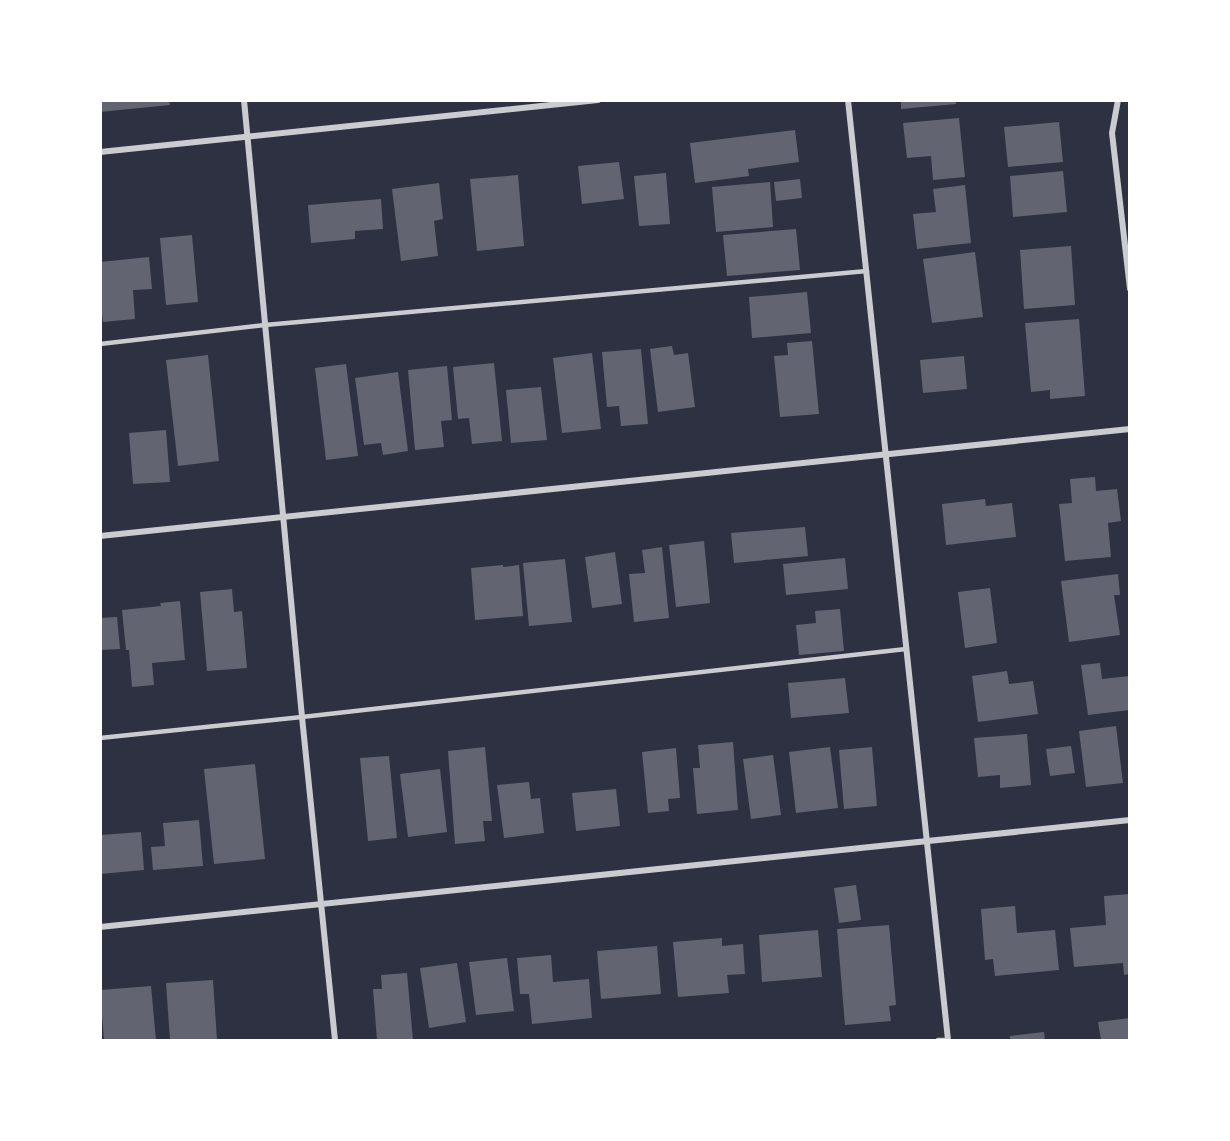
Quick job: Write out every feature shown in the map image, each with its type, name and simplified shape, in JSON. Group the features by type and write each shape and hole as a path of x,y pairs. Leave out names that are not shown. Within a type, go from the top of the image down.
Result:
{"street":[{"path":"244,100 335,1041"},
{"path":"100,152 598,100"},
{"path":"848,100 948,1040"},
{"path":"1118,100 1112,133 1130,289"},
{"path":"100,537 1130,429"},
{"path":"100,927 1130,820"}],"lane":[{"path":"100,344 265,325 867,271"},
{"path":"100,738 906,649"},
{"path":"938,1041 948,1040"}],"building":[{"path":"100,100 169,100 170,105 100,112"},
{"path":"901,100 956,100 956,104 901,109"},
{"path":"959,118 965,177 933,180 931,156 907,158 903,123"},
{"path":"1059,122 1063,162 1008,167 1004,127"},
{"path":"795,130 799,162 748,169 749,176 695,183 690,143"},
{"path":"619,162 624,199 582,204 578,166"},
{"path":"1063,171 1067,212 1013,217 1010,176"},
{"path":"666,173 670,224 639,226 634,176"},
{"path":"518,175 524,246 477,251 470,179"},
{"path":"800,179 802,198 776,201 774,182"},
{"path":"770,182 773,227 716,232 712,187"},
{"path":"439,183 443,219 434,221 438,256 401,261 392,189"},
{"path":"965,185 971,243 917,249 913,214 936,212 933,189"},
{"path":"381,199 383,229 355,231 355,239 311,243 308,205"},
{"path":"796,229 800,270 727,276 723,235"},
{"path":"192,235 198,302 166,305 160,238"},
{"path":"1071,246 1075,305 1024,309 1020,250"},
{"path":"975,252 983,317 932,323 923,259"},
{"path":"149,257 152,289 133,290 135,319 103,322 100,262"},
{"path":"807,292 811,333 752,338 749,297"},
{"path":"1079,319 1085,396 1050,399 1050,390 1031,392 1025,323"},
{"path":"812,341 819,414 780,417 774,356 788,355 787,343"},
{"path":"672,346 674,355 688,353 695,407 658,412 650,349"},
{"path":"641,349 648,424 621,426 619,406 607,407 602,352"},
{"path":"592,353 601,429 562,433 553,358"},
{"path":"208,355 219,461 178,466 166,360"},
{"path":"964,356 967,389 923,393 920,360"},
{"path":"494,363 502,441 472,444 469,418 458,419 453,367"},
{"path":"346,364 358,456 326,460 315,368"},
{"path":"447,366 452,420 441,421 444,447 415,450 408,370"},
{"path":"398,372 408,451 383,455 381,443 364,445 355,378"},
{"path":"541,387 547,440 511,443 506,390"},
{"path":"166,430 170,482 133,484 129,433"},
{"path":"1095,477 1096,491 1117,489 1121,521 1108,523 1111,557 1065,561 1059,504 1072,503 1070,479"},
{"path":"985,499 986,506 1012,503 1016,537 946,545 942,504"},
{"path":"805,527 808,556 734,563 731,533"},
{"path":"704,541 710,603 676,607 669,545"},
{"path":"662,547 669,618 634,622 629,574 645,573 642,550"},
{"path":"615,552 622,604 592,608 585,557"},
{"path":"845,558 848,589 786,595 783,564"},
{"path":"565,559 572,622 529,626 523,563"},
{"path":"503,565 503,567 519,565 523,616 475,620 471,568"},
{"path":"1118,574 1120,595 1114,595 1120,635 1069,642 1061,581"},
{"path":"990,588 997,643 965,648 958,592"},
{"path":"232,589 234,612 242,611 247,668 207,671 200,592"},
{"path":"180,601 185,660 152,663 154,685 132,687 122,610 161,606 160,603"},
{"path":"840,609 844,651 799,655 796,625 816,623 815,611"},
{"path":"117,617 120,649 100,650 100,618"},
{"path":"1100,663 1102,679 1130,676 1130,710 1088,715 1081,665"},
{"path":"1007,671 1009,684 1033,681 1038,714 978,722 972,676"},
{"path":"845,678 849,713 791,718 788,683"},
{"path":"1116,726 1123,783 1086,787 1079,731"},
{"path":"1027,734 1031,785 1000,788 1000,775 978,777 974,738"},
{"path":"733,742 738,810 697,814 693,768 700,768 698,745"},
{"path":"1071,746 1075,773 1050,776 1046,749"},
{"path":"485,747 492,821 483,821 485,841 455,844 448,751"},
{"path":"830,747 838,808 796,813 789,752"},
{"path":"872,747 877,806 844,809 839,750"},
{"path":"676,748 680,798 668,799 669,811 648,813 642,752"},
{"path":"773,755 781,815 751,819 743,759"},
{"path":"389,756 397,838 368,841 360,758"},
{"path":"255,764 265,859 214,864 204,769"},
{"path":"440,769 447,832 408,837 400,774"},
{"path":"529,782 531,799 540,798 544,833 504,838 497,785"},
{"path":"616,789 620,826 576,831 572,793"},
{"path":"199,820 203,866 153,870 151,847 165,846 163,823"},
{"path":"141,832 144,870 100,874 100,835"},
{"path":"856,885 861,920 839,923 834,888"},
{"path":"1130,894 1130,974 1124,975 1123,963 1074,967 1070,928 1106,925 1104,896"},
{"path":"1015,906 1017,933 1055,930 1059,970 995,976 993,959 985,960 981,909"},
{"path":"889,925 896,1005 889,1006 891,1021 845,1025 837,929"},
{"path":"818,930 822,977 762,982 759,935"},
{"path":"722,938 722,946 743,944 745,974 727,975 729,993 678,997 673,942"},
{"path":"657,946 661,994 601,999 597,951"},
{"path":"551,955 553,982 589,979 592,1018 532,1024 529,994 520,994 517,958"},
{"path":"507,958 514,1011 476,1015 469,962"},
{"path":"457,963 466,1022 429,1028 420,968"},
{"path":"407,973 413,1040 377,1040 373,989 382,989 381,975"},
{"path":"213,980 217,1040 170,1040 166,983"},
{"path":"151,986 156,1040 104,1040 100,990"},
{"path":"1130,1018 1130,1040 1101,1040 1098,1022"},
{"path":"1044,1032 1045,1040 1010,1040 1010,1036"}]}
